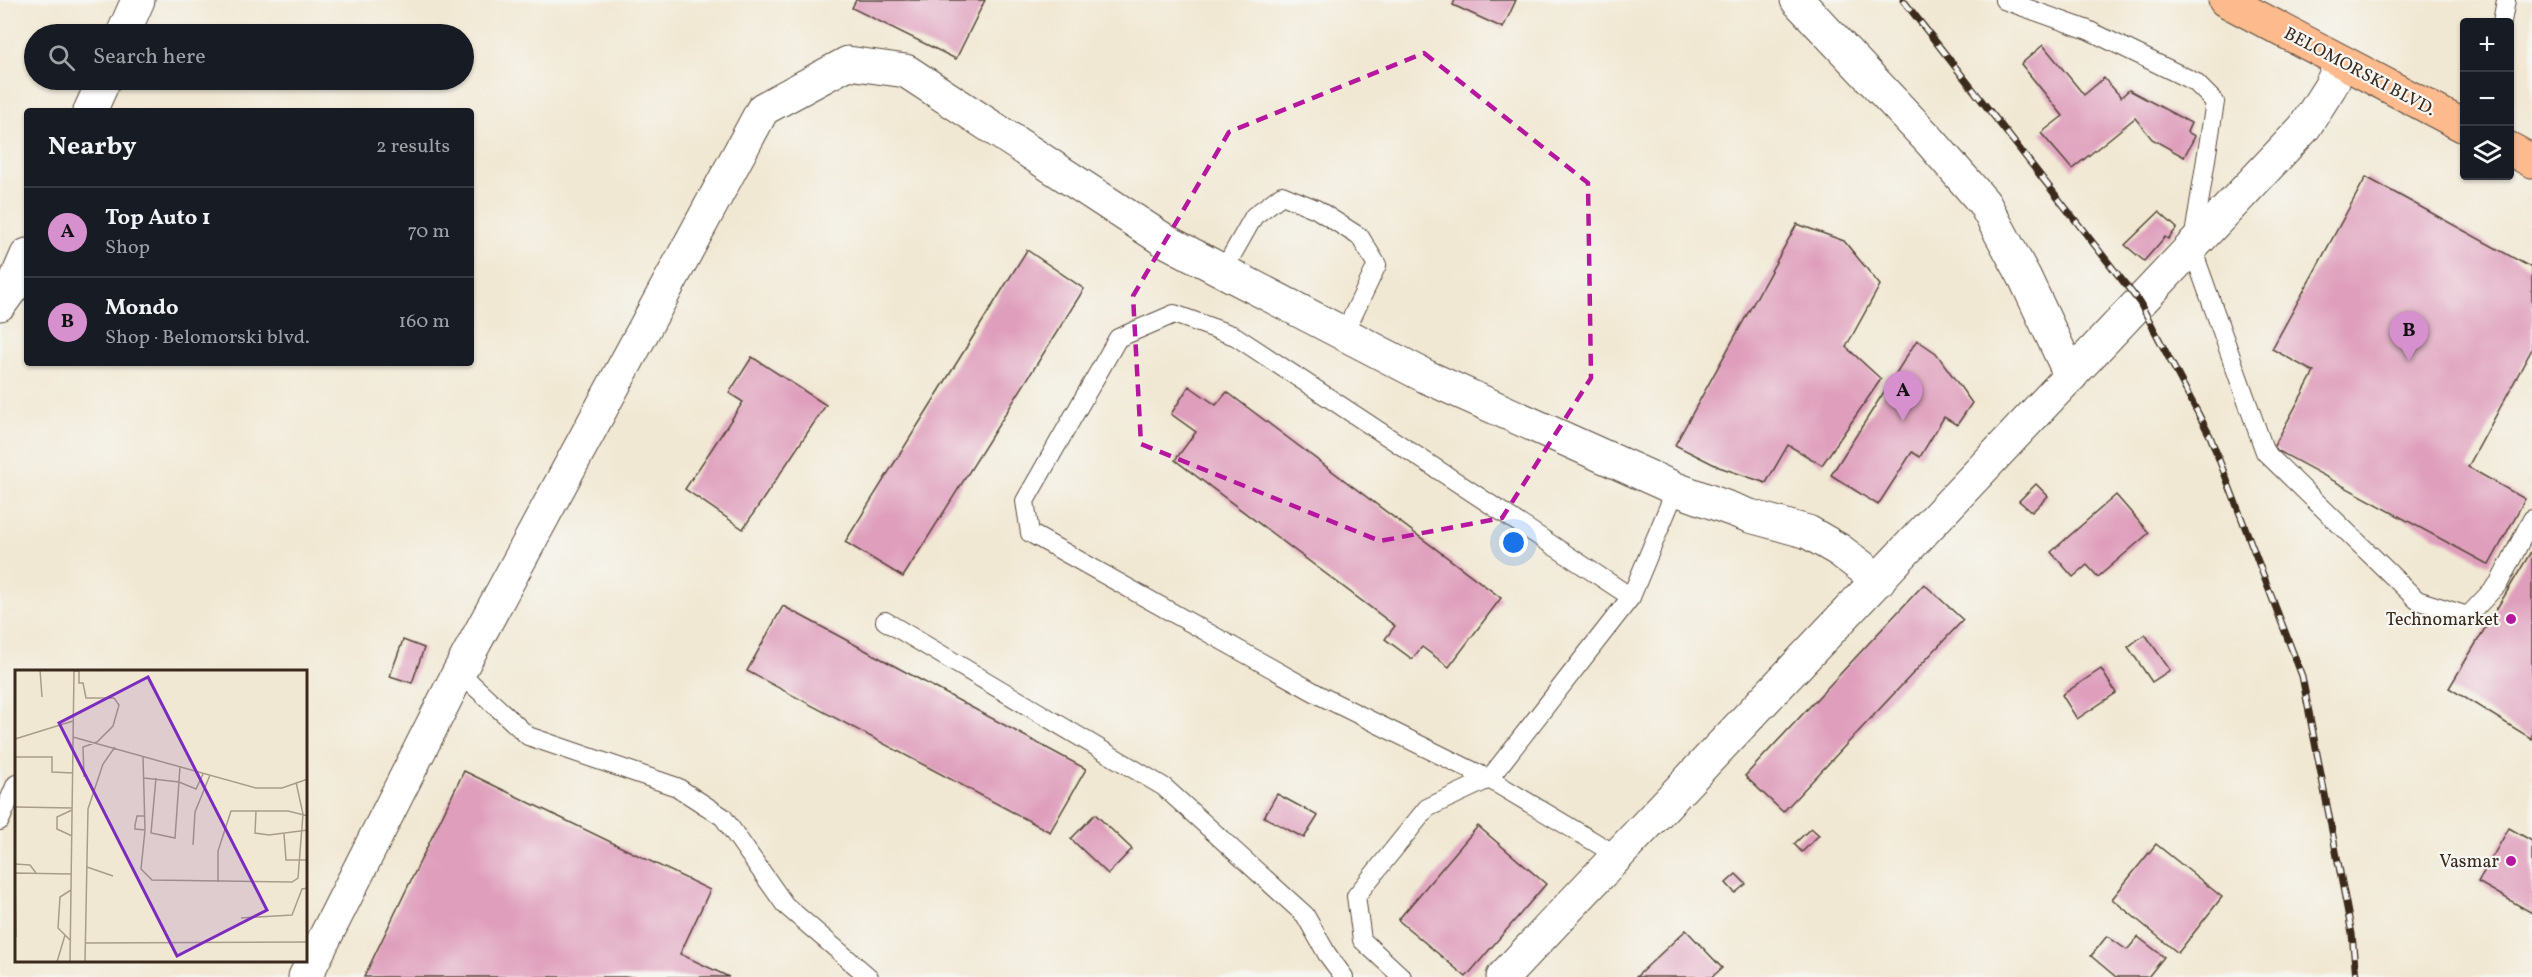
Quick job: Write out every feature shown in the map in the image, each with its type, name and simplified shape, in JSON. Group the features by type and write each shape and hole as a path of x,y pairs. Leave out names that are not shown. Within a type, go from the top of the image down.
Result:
{"main road":[{"name":"BELOMORSKI BLVD.","path":"2224,0 2460,124"},
{"path":"2514,151 2532,161"}],"street":[{"path":"127,24 138,0"},
{"path":"1797,0 1931,142 1984,203 2025,278 2071,376"},
{"path":"1503,977 2304,128 2330,87 2342,62"},
{"path":"305,977 459,672 763,109 848,63 906,71 1164,240 1427,377 1676,489 1750,516 1808,532 1839,550 1879,580"},
{"path":"91,108 99,90"},
{"path":"0,304 14,285 24,262"}],"lane":[{"path":"2004,0 2088,30 2185,76 2195,82 2215,102 2192,248 2265,452 2417,600 2468,616 2499,583 2532,519"},
{"path":"2503,18 2506,0"},
{"path":"1222,271 1254,216 1282,195 1316,209 1360,237 1377,265 1344,334"},
{"path":"1618,856 1489,779 1323,697 1030,533 1025,501 1118,338 1174,314 1235,336 1631,597"},
{"path":"1402,977 1362,940 1356,896 1427,808 1489,779 1631,597 1676,489"},
{"path":"885,621 1164,787 1305,915 1327,954 1344,977"},
{"path":"459,672 528,736 678,787 723,817 785,905 869,977"},
{"path":"0,821 15,786"}],"highlighted area":[{"path":"1424,53 1588,183 1591,378 1502,518 1380,541 1141,444 1133,296 1229,132"}],"building":[{"path":"856,0 985,0 956,59 852,8"},
{"path":"1455,0 1516,0 1503,28 1453,5"},
{"path":"2043,45 2084,95 2104,78 2121,97 2129,90 2191,123 2187,132 2195,136 2184,157 2152,139 2135,118 2072,169 2041,133 2063,116 2021,64"},
{"path":"2366,177 2532,268 2532,349 2468,467 2525,499 2489,565 2273,448 2314,372 2272,349"},
{"path":"2159,212 2177,228 2168,239 2165,237 2144,261 2125,245"},
{"path":"1797,224 1844,241 1880,285 1846,347 1881,379 1822,465 1788,445 1766,483 1719,467 1675,445"},
{"path":"1027,250 1084,289 903,577 845,542"},
{"path":"1917,340 1936,353 1972,403 1957,425 1944,417 1920,457 1912,452 1878,505 1831,475"},
{"path":"752,357 826,405 743,529 685,489 743,402 729,393"},
{"path":"1189,386 1216,405 1227,392 1501,598 1449,667 1422,647 1412,659 1385,639 1395,626 1175,460 1196,432 1171,414"},
{"path":"2036,484 2048,496 2032,512 2019,501"},
{"path":"2116,495 2149,533 2098,577 2087,565 2073,577 2051,552"},
{"name":"Technomarket","path":"2532,550 2532,739 2449,688"},
{"path":"1924,584 1963,620 1783,812 1745,776"},
{"path":"783,606 1086,769 1050,832 747,671"},
{"path":"2145,634 2170,670 2152,682 2128,647"},
{"path":"403,640 424,648 412,683 390,676"},
{"path":"2101,669 2116,693 2077,719 2062,695"},
{"path":"464,771 710,890 680,954 729,977 364,977"},
{"path":"1277,794 1318,816 1304,838 1264,817"},
{"path":"1095,814 1132,849 1108,874 1071,839"},
{"path":"1478,826 1546,884 1466,977 1398,920"},
{"path":"1811,828 1819,835 1802,852 1794,844"},
{"name":"Vasmar","path":"2509,828 2532,841 2532,913 2478,882"},
{"path":"2156,844 2222,897 2178,953 2112,899"},
{"path":"1736,874 1746,884 1735,893 1726,883"},
{"path":"1686,930 1722,968 1712,977 1636,977"},
{"path":"2107,936 2127,950 2138,937 2164,957 2148,977 2116,977 2091,956"}],"railway":[{"path":"1903,0 2140,303 2210,436 2302,676 2352,934 2356,977"}],"place":[{"name":"Mondo","path":"2409,361"},
{"name":"Top Auto 1","path":"1903,421"},
{"name":"Technomarket","path":"2511,619"},
{"name":"Vasmar","path":"2511,861"}]}
